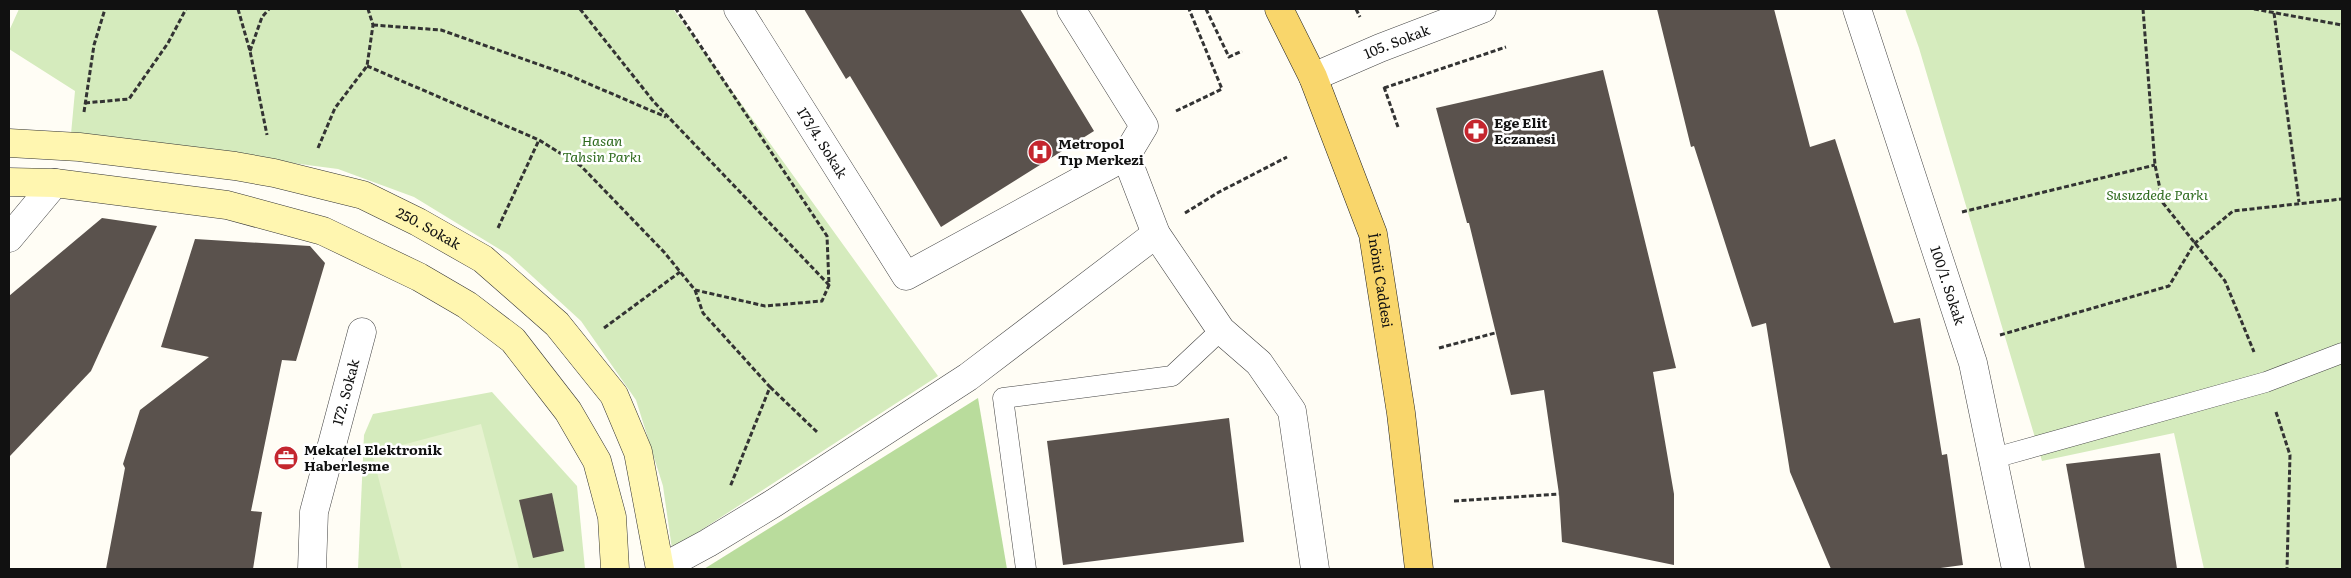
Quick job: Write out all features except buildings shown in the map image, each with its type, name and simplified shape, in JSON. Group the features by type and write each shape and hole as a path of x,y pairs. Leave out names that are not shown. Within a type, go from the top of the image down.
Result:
{"main road":[{"name":"İnönü Caddesi","path":"1279,9 1313,77 1373,234 1401,413 1419,569"},
{"name":"250. Sokak","path":"9,142 80,147 274,173 363,195 418,222 483,259 557,324 614,395 638,452 660,569"},
{"path":"9,182 55,183 227,204 323,231 418,277 467,305 513,340 568,411 597,461 612,517 615,569"}],"street":[{"name":"173/4. Sokak","path":"738,9 906,276 1126,156"},
{"path":"1071,9 1144,126 1126,156 1156,234 1222,330 1259,363 1292,411 1315,569"},
{"name":"105. Sokak","path":"1313,77 1380,48 1482,9"},
{"name":"100/1. Sokak","path":"1857,9 1972,363 1994,458 2016,569"},
{"path":"9,238 55,183"},
{"path":"660,569 708,543 968,377 1156,234"},
{"name":"172. Sokak","path":"312,569 314,512 362,332"}],"lane":[{"path":"1026,569 1003,398 1172,376 1222,330"},
{"path":"1994,458 2266,382 2342,353"}],"path":[{"path":"80,147 94,45 104,9"},
{"path":"85,104 129,99 168,43 186,9"},
{"path":"238,9 250,51 274,173"},
{"path":"250,51 262,17 269,9"},
{"path":"304,181 334,108 367,66 373,25 368,9"},
{"path":"580,9 654,102 829,285"},
{"path":"676,9 827,236 829,285 822,302 765,306 694,290"},
{"path":"1144,126 1222,89 1189,9"},
{"path":"1206,9 1229,57 1242,51"},
{"path":"2143,9 2155,165 2163,203 2225,281 2237,310"},
{"path":"2254,9 2342,25"},
{"path":"2274,12 2299,202"},
{"path":"373,25 441,30 566,74 669,118"},
{"path":"1384,88 1506,47"},
{"path":"367,66 539,140 581,166 664,252 694,290 703,313 770,387 844,457"},
{"path":"1389,103 1398,126"},
{"path":"483,259 539,140"},
{"path":"1188,211 1219,192 1287,157"},
{"path":"1961,212 2155,165"},
{"path":"1997,336 2169,286 2194,244 2233,211 2342,198"},
{"path":"576,349 680,272"},
{"path":"1439,348 1495,333"},
{"path":"730,488 770,387"},
{"path":"2287,569 2290,455"},
{"path":"1454,501 1559,494"}],"green space":[{"name":"Hasan Tahsin Parkı","path":"19,9 673,9 938,376 672,549 663,486 636,400 581,321 509,255 414,197 338,169 71,134 75,91 9,49 9,31"},
{"name":"Susuzdede Parkı","path":"1905,9 2342,9 2342,569 2204,569 2174,433 2042,461 1919,48"},
{"path":"492,392 577,486 585,569 358,569 364,435 373,414"},
{"path":"978,398 1007,569 704,569"},
{"path":"481,424 519,569 402,569 372,453"}],"place":[{"name":"Ege Elit Eczanesi","path":"1476,131"},
{"name":"Metropol Tıp Merkezi","path":"1040,152"},
{"name":"Mekatel Elektronik Haberleşme","path":"286,458"}]}
